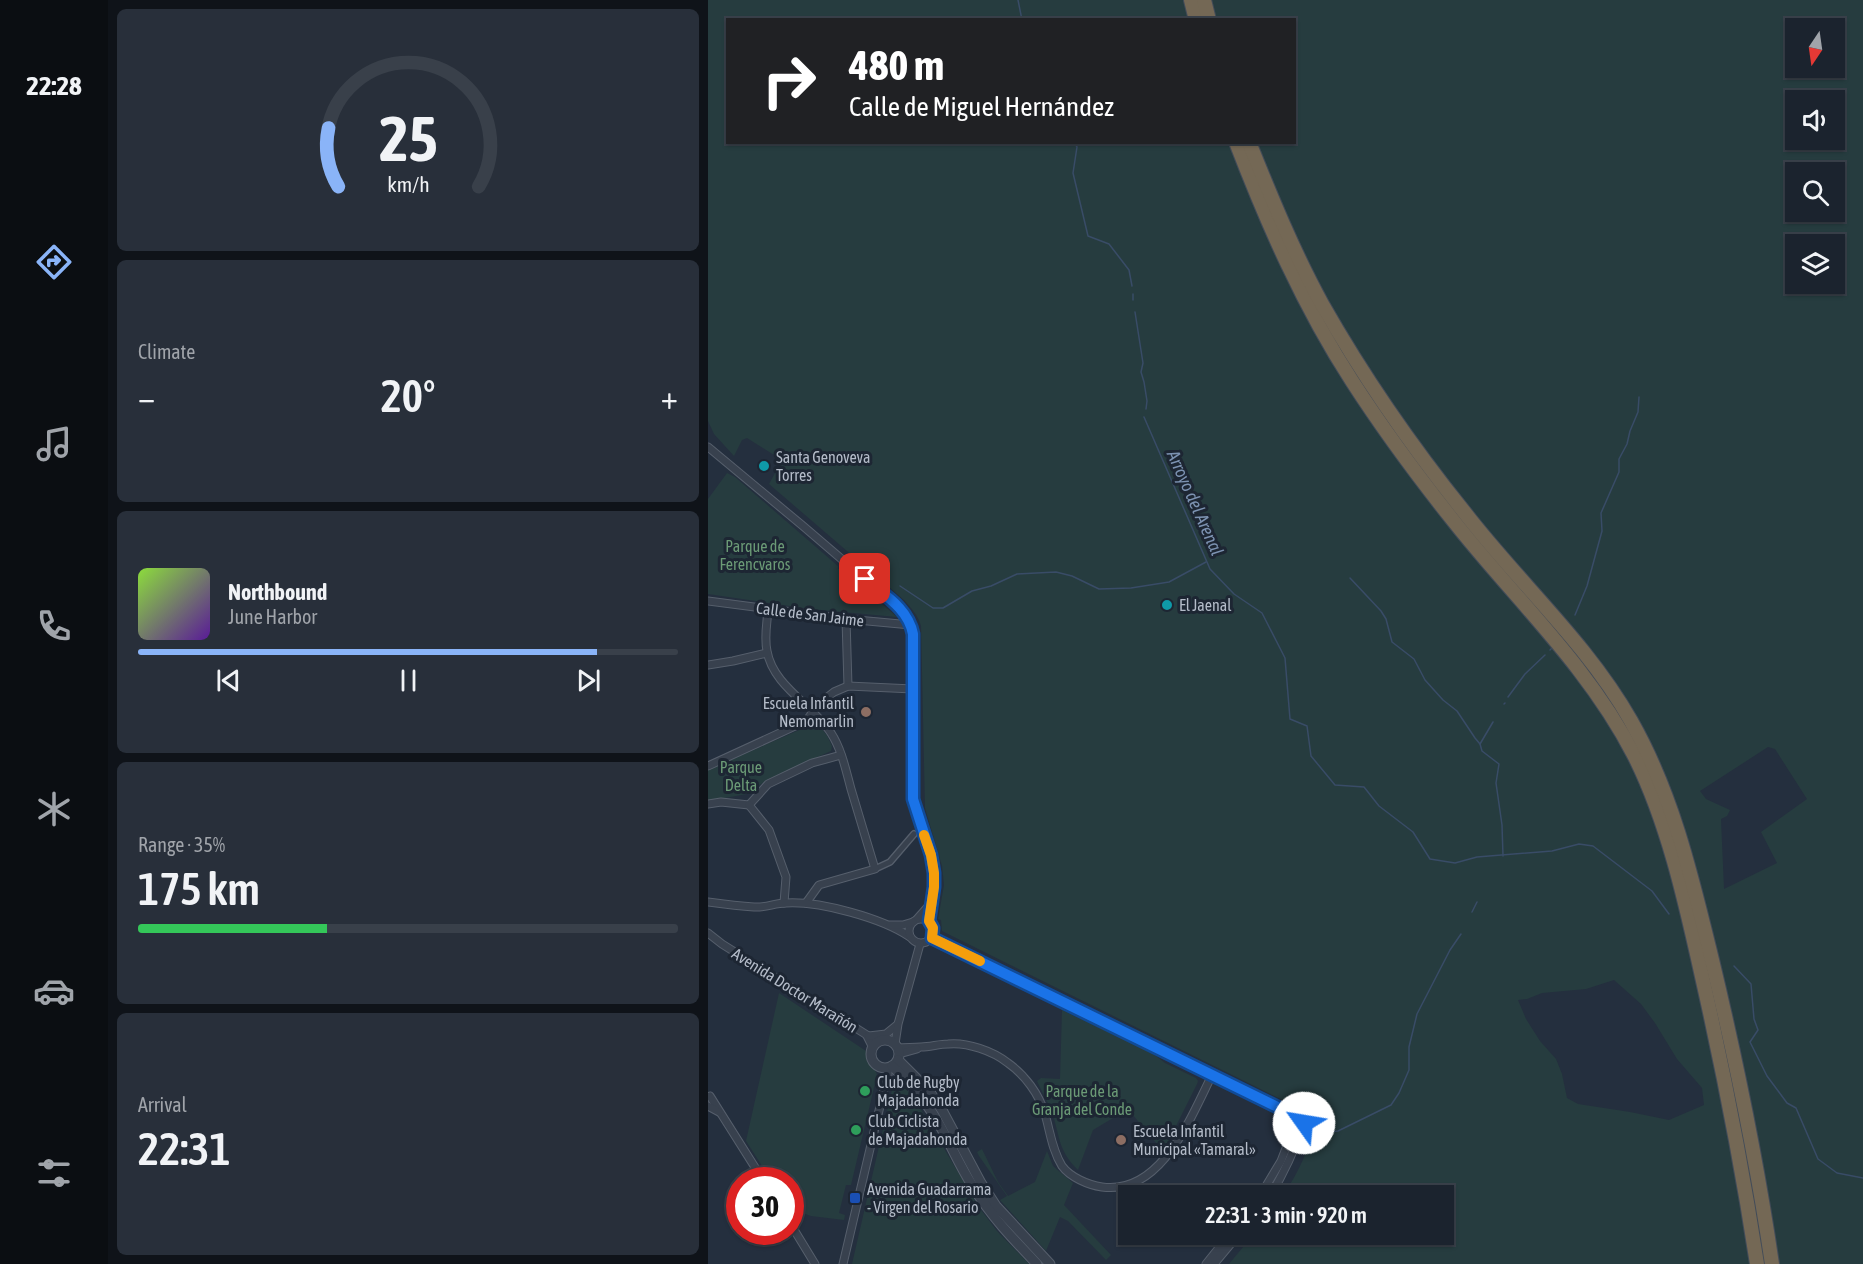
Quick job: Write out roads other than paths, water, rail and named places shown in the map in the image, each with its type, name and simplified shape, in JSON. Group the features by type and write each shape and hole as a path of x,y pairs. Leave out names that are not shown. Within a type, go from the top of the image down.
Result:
{"highway":[{"path":"1191,0 1205,10"},
{"path":"1237,144 1278,246 1309,307 1351,380 1397,448 1455,523 1547,629 1596,692 1634,755 1662,822 1690,927 1739,1151 1756,1264"},
{"path":"1250,144 1290,238 1321,301 1362,371 1410,442 1467,517 1557,621 1607,684 1646,749 1675,819 1703,923 1729,1030 1774,1264"}],"street":[{"path":"708,447 908,616 913,634 913,799 931,855 934,873 929,921 933,928 932,938 920,944"},
{"name":"Calle de San Jaime","path":"708,601 768,610 911,625"},
{"path":"768,610 767,653 785,684 813,711 831,733 841,755 875,869"},
{"path":"846,619 848,686"},
{"path":"708,665 767,653"},
{"path":"708,766 806,721 813,711 834,692 848,686 913,689"},
{"path":"749,805 768,784 813,762 841,755"},
{"path":"708,804 721,802 749,805 769,830 786,877 784,903"},
{"path":"806,903 819,885 875,869 890,862 914,834"},
{"path":"708,902 757,908 784,903 806,903 840,909 888,926 920,944"},
{"path":"910,937 909,929 932,902"},
{"path":"888,926 903,925 923,919 929,921"},
{"name":"Avenida Doctor Marañón","path":"708,933 867,1036 875,1045"},
{"path":"932,938 1212,1076 1299,1122"},
{"name":"Avenida Doctor Marañón","path":"708,940 722,944"},
{"path":"843,1262 885,1085 894,1060 898,1024 920,944"},
{"path":"867,1036 882,1036 898,1024"},
{"path":"898,1024 903,1042 910,1049"},
{"path":"885,1085 894,1060 910,1049 950,1043 990,1053 1008,1062 1026,1080 1039,1100 1045,1114 1051,1142 1063,1167 1082,1181 1115,1189 1140,1181 1155,1169 1180,1137 1212,1076"},
{"path":"910,1049 905,1058 894,1060 874,1062 872,1057 875,1045 894,1060 930,1092 996,1206 1050,1264"},
{"path":"894,1060 930,1108 971,1184 988,1209 1037,1264"},
{"path":"708,1099 755,1167"},
{"path":"1267,1185 1281,1161 1299,1122"},
{"path":"1276,1185 1287,1165 1299,1122"},
{"path":"804,1245 815,1262"},
{"path":"1206,1264 1221,1245"},
{"path":"1214,1264 1230,1245"}],"waterway":[{"name":"Arroyo del Arenal","path":"1018,0 1022,18"},
{"name":"Arroyo del Arenal","path":"1075,144 1077,147 1073,173 1088,236 1109,244 1129,270 1132,286"},
{"name":"Arroyo del Arenal","path":"1133,294 1133,300"},
{"name":"Arroyo del Arenal","path":"1135,312 1143,363 1141,372 1147,401 1146,409"},
{"path":"1575,615 1587,586 1602,531 1601,513 1619,472 1619,459 1638,412 1639,397"},
{"name":"Arroyo del Arenal","path":"1144,417 1210,569 1234,594 1262,613 1285,658 1290,719 1307,726 1311,756 1335,785 1364,787 1379,806 1413,832 1430,859 1455,863 1477,857 1552,851 1579,844 1593,846 1652,891 1669,914"},
{"path":"900,586 933,608 943,608 972,591 991,586 1017,574 1056,572 1072,576 1099,589 1131,588 1169,582 1206,562"},
{"path":"1350,578 1381,611 1386,619 1392,642 1414,659 1425,680 1443,700 1457,711 1480,744"},
{"path":"1508,697 1525,674 1545,655"},
{"path":"1493,722 1480,744 1482,751 1499,764 1496,783 1502,825 1503,856"},
{"path":"1472,912 1477,902"},
{"path":"1309,1096 1322,1124 1329,1132 1338,1131 1391,1105 1409,1070 1409,1047 1417,1014 1450,950 1461,934"},
{"name":"Arroyo del Arenal","path":"1734,966 1751,984 1754,1019 1758,1030 1750,1042 1767,1076 1787,1103 1796,1108 1818,1159 1837,1173 1863,1178"}],"place":[{"name":"Santa Genoveva Torres","path":"764,466"},
{"name":"El Jaenal","path":"1167,605"},
{"name":"Escuela Infantil Nemomarlin","path":"866,712"},
{"name":"Club de Rugby Majadahonda","path":"865,1091"},
{"name":"Club Ciclista de Majadahonda","path":"856,1130"},
{"name":"Escuela Infantil Municipal «Tamaral»","path":"1121,1140"},
{"name":"Avenida Guadarrama - Virgen del Rosario","path":"855,1198"}],"park label":[{"name":"Parque de Ferencvaros","path":"755,555"},
{"name":"Parque Delta","path":"741,776"},
{"name":"Parque de la Granja del Conde","path":"1082,1100"}]}
